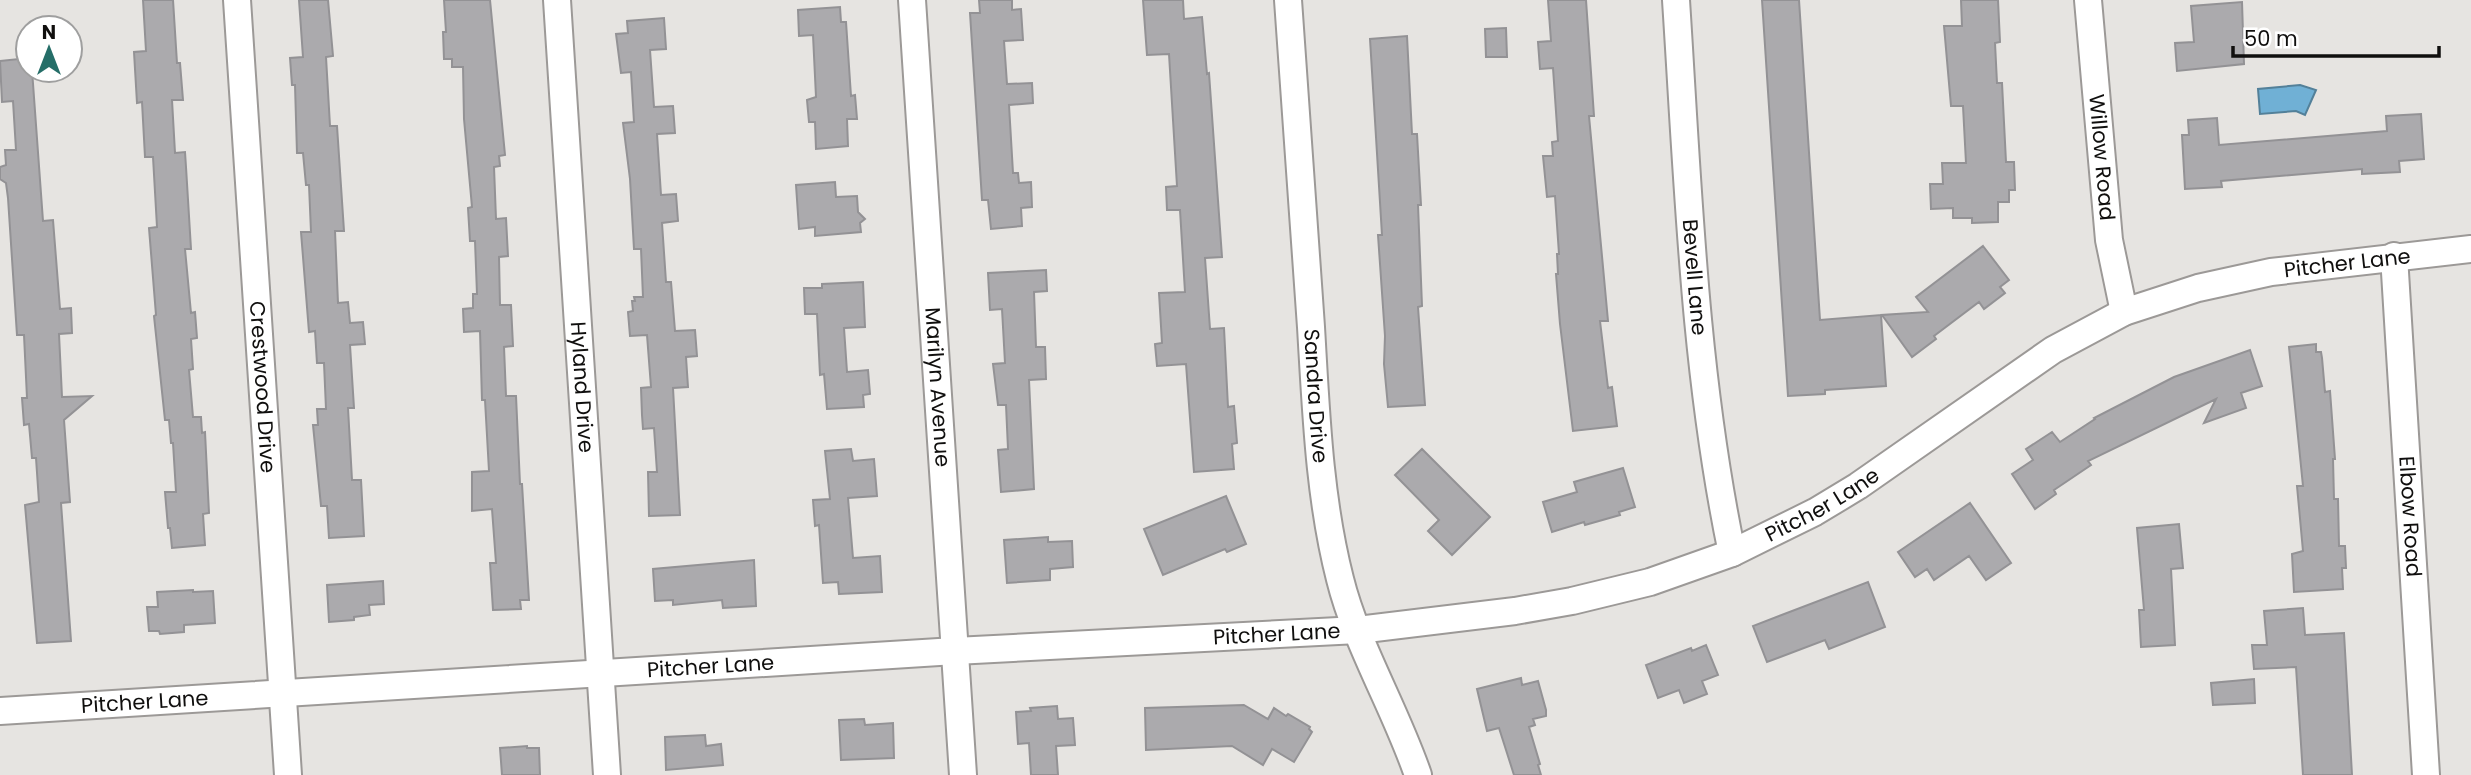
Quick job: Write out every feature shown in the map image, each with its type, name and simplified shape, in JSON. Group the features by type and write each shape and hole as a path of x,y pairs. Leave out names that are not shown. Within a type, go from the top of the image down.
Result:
{"street":[{"name":"Crestwood Drive","path":"237,0 288,775"},
{"name":"Hyland Drive","path":"557,0 607,775"},
{"name":"Marilyn Avenue","path":"912,0 963,775"},
{"name":"Sandra Drive","path":"1288,0 1318,439 1329,531 1341,583 1358,630 1418,775"},
{"name":"Bevell Lane","path":"1676,0 1693,281 1717,483 1732,553"},
{"name":"Willow Road","path":"2088,0 2109,240 2124,312"},
{"name":"Pitcher Lane","path":"0,711 1358,630 1515,611 1572,601 1650,582 1732,553 1815,512 1858,486 2053,351 2124,312 2198,288 2259,274 2471,249"},
{"name":"Elbow Road","path":"2394,256 2426,775"}],"water":[{"path":"2300,85 2316,90 2305,115 2296,111 2260,114 2258,89"}],"building":[{"path":"143,0 173,0 177,63 180,63 183,100 172,100 175,153 185,152 191,249 185,249 191,313 195,312 197,338 191,339 193,369 189,370 193,417 201,417 202,433 205,432 209,513 203,514 205,545 172,548 165,492 176,492 173,443 169,420 165,420 154,316 149,228 157,227 153,157 145,157 142,102 137,103 134,52 146,51"},
{"path":"299,0 328,0 333,56 326,57 330,126 337,126 344,231 335,231 338,303 348,302 350,323 363,322 365,344 350,345 354,408 348,408 352,480 361,480 364,536 329,538 327,506 321,506 313,425 318,425 317,409 326,409 324,363 317,363 315,331 309,332 301,232 311,232 309,185 306,185 303,153 297,153 295,85 292,85 290,58 303,57"},
{"path":"444,0 490,0 505,155 499,156 500,166 494,167 496,219 506,218 508,256 499,257 500,305 511,305 513,346 504,347 506,396 516,396 529,600 520,600 521,609 493,610 490,563 496,563 492,509 472,511 472,472 489,471 485,400 482,400 480,331 464,332 463,309 473,308 473,294 477,294 475,241 470,241 468,208 472,207 464,119 463,67 452,67 452,59 444,59"},
{"path":"979,0 1012,0 1012,10 1021,9 1023,40 1004,41 1007,84 1032,83 1033,103 1009,105 1013,173 1018,173 1019,183 1031,182 1032,207 1021,208 1022,226 991,229 988,200 982,200 970,13 980,13"},
{"path":"1143,0 1183,0 1184,19 1202,17 1207,74 1209,73 1222,257 1205,258 1210,329 1224,328 1228,407 1234,406 1237,443 1232,444 1234,469 1194,472 1186,364 1157,366 1155,344 1162,343 1159,293 1185,292 1180,210 1167,210 1166,187 1177,186 1169,54 1147,55"},
{"path":"1548,0 1586,0 1594,116 1589,116 1608,321 1600,321 1608,388 1612,387 1617,426 1573,431 1556,274 1559,254 1555,196 1547,197 1543,156 1553,156 1552,142 1558,141 1553,68 1540,69 1538,42 1551,41"},
{"path":"1762,0 1799,0 1820,320 1881,315 1886,386 1825,390 1825,394 1788,396"},
{"path":"1961,0 1998,0 2000,42 1995,43 1997,83 2002,83 2006,162 2014,162 2015,190 2009,190 2009,202 1998,202 1998,222 1972,223 1972,218 1953,218 1953,208 1931,209 1930,184 1943,184 1942,163 1966,163 1963,106 1951,106 1944,26 1962,26"},
{"path":"2242,2 2244,64 2177,71 2175,43 2194,42 2191,6"},
{"path":"840,7 841,22 846,22 851,96 855,95 857,119 847,119 848,146 816,149 815,122 809,122 807,100 816,97 813,35 799,36 798,10"},
{"path":"664,18 666,49 650,50 654,107 673,106 675,133 657,134 661,195 676,194 678,221 662,223 666,282 671,282 675,331 695,330 697,356 686,357 688,387 673,388 680,515 649,516 648,472 657,472 654,428 643,429 641,388 651,387 647,335 630,336 628,312 633,311 634,297 643,297 641,249 634,249 630,179 623,123 634,122 631,72 621,73 616,34 628,33 627,21"},
{"path":"1506,28 1507,57 1486,57 1485,29"},
{"path":"1407,36 1412,134 1417,134 1421,205 1418,205 1422,306 1418,307 1425,405 1388,407 1378,235 1382,235 1370,39"},
{"path":"14,60 14,84 33,84 43,221 53,220 60,309 71,308 72,333 59,334 62,397 92,396 64,420 70,502 61,503 71,641 37,643 25,505 39,502 36,458 32,458 29,424 24,425 22,398 27,398 24,335 17,335 8,198 6,183 0,179 0,167 6,165 5,150 16,150 13,101 2,102 0,61"},
{"path":"2421,114 2424,159 2399,161 2400,172 2362,174 2362,169 2221,181 2222,187 2185,189 2182,135 2189,135 2188,120 2217,118 2219,145 2387,131 2386,116"},
{"path":"835,182 836,197 857,196 858,212 865,219 860,223 861,232 815,236 815,227 799,229 796,185"},
{"path":"1983,246 2009,280 2000,287 2005,293 1984,309 1979,302 1934,336 1936,339 1912,357 1882,315 1928,312 1916,297"},
{"path":"1046,270 1047,291 1034,292 1036,347 1045,347 1046,379 1029,380 1034,489 1001,492 998,450 1008,449 1006,405 998,405 993,364 1005,363 1002,309 990,310 988,273"},
{"path":"863,282 865,327 844,328 847,372 868,370 870,394 863,395 864,407 827,409 824,374 820,375 817,314 805,314 804,288 822,288 822,284"},
{"path":"2316,344 2316,352 2321,352 2325,392 2330,391 2335,459 2334,499 2338,499 2339,546 2345,546 2346,568 2342,568 2343,589 2294,592 2292,554 2303,551 2297,486 2303,486 2289,347"},
{"path":"2250,350 2262,386 2241,393 2246,408 2204,423 2216,399 2088,461 2091,465 2054,490 2056,494 2035,509 2012,474 2033,460 2026,449 2052,432 2060,442 2094,418 2174,377"},
{"path":"851,449 853,461 874,459 877,496 848,498 853,558 880,556 882,592 839,594 838,582 823,583 819,525 815,526 813,500 830,499 825,451"},
{"path":"1422,449 1490,517 1452,555 1428,531 1439,520 1395,475"},
{"path":"1623,468 1635,507 1619,512 1620,515 1552,532 1543,502 1577,492 1574,482"},
{"path":"1226,496 1246,544 1227,552 1225,549 1163,575 1144,529"},
{"path":"1970,503 2011,563 1986,580 1969,556 1934,580 1927,569 1915,577 1898,552"},
{"path":"2179,524 2183,568 2171,569 2175,645 2141,647 2139,610 2144,610 2137,528"},
{"path":"1048,537 1048,542 1072,541 1073,567 1050,569 1050,580 1007,583 1004,540"},
{"path":"754,560 756,606 723,608 722,600 673,605 673,600 655,601 653,569"},
{"path":"383,581 384,604 369,605 370,615 354,617 354,620 329,622 327,585"},
{"path":"1868,582 1885,627 1829,649 1825,640 1767,662 1753,626"},
{"path":"213,591 215,623 184,625 184,632 160,634 159,631 149,631 147,607 158,607 157,592"},
{"path":"2303,608 2305,635 2344,633 2352,775 2303,775 2296,667 2254,669 2252,645 2267,645 2264,611"},
{"path":"1706,645 1718,675 1702,681 1707,694 1684,703 1679,690 1658,698 1646,665"},
{"path":"1521,678 1522,685 1538,681 1546,710 1546,716 1533,719 1535,725 1529,727 1541,775 1514,775 1499,728 1487,731 1477,689"},
{"path":"2254,679 2255,703 2213,705 2211,683"},
{"path":"1244,705 1268,719 1274,708 1310,727 1312,732 1294,762 1272,749 1263,765 1232,746 1146,750 1145,708"},
{"path":"1057,706 1058,719 1073,718 1075,745 1056,746 1058,775 1031,775 1029,743 1018,744 1016,712"},
{"path":"864,719 865,725 893,723 894,758 841,760 839,720"},
{"path":"705,735 706,746 721,744 723,765 666,770 665,737"},
{"path":"500,748 539,748 540,775 502,775"}]}
